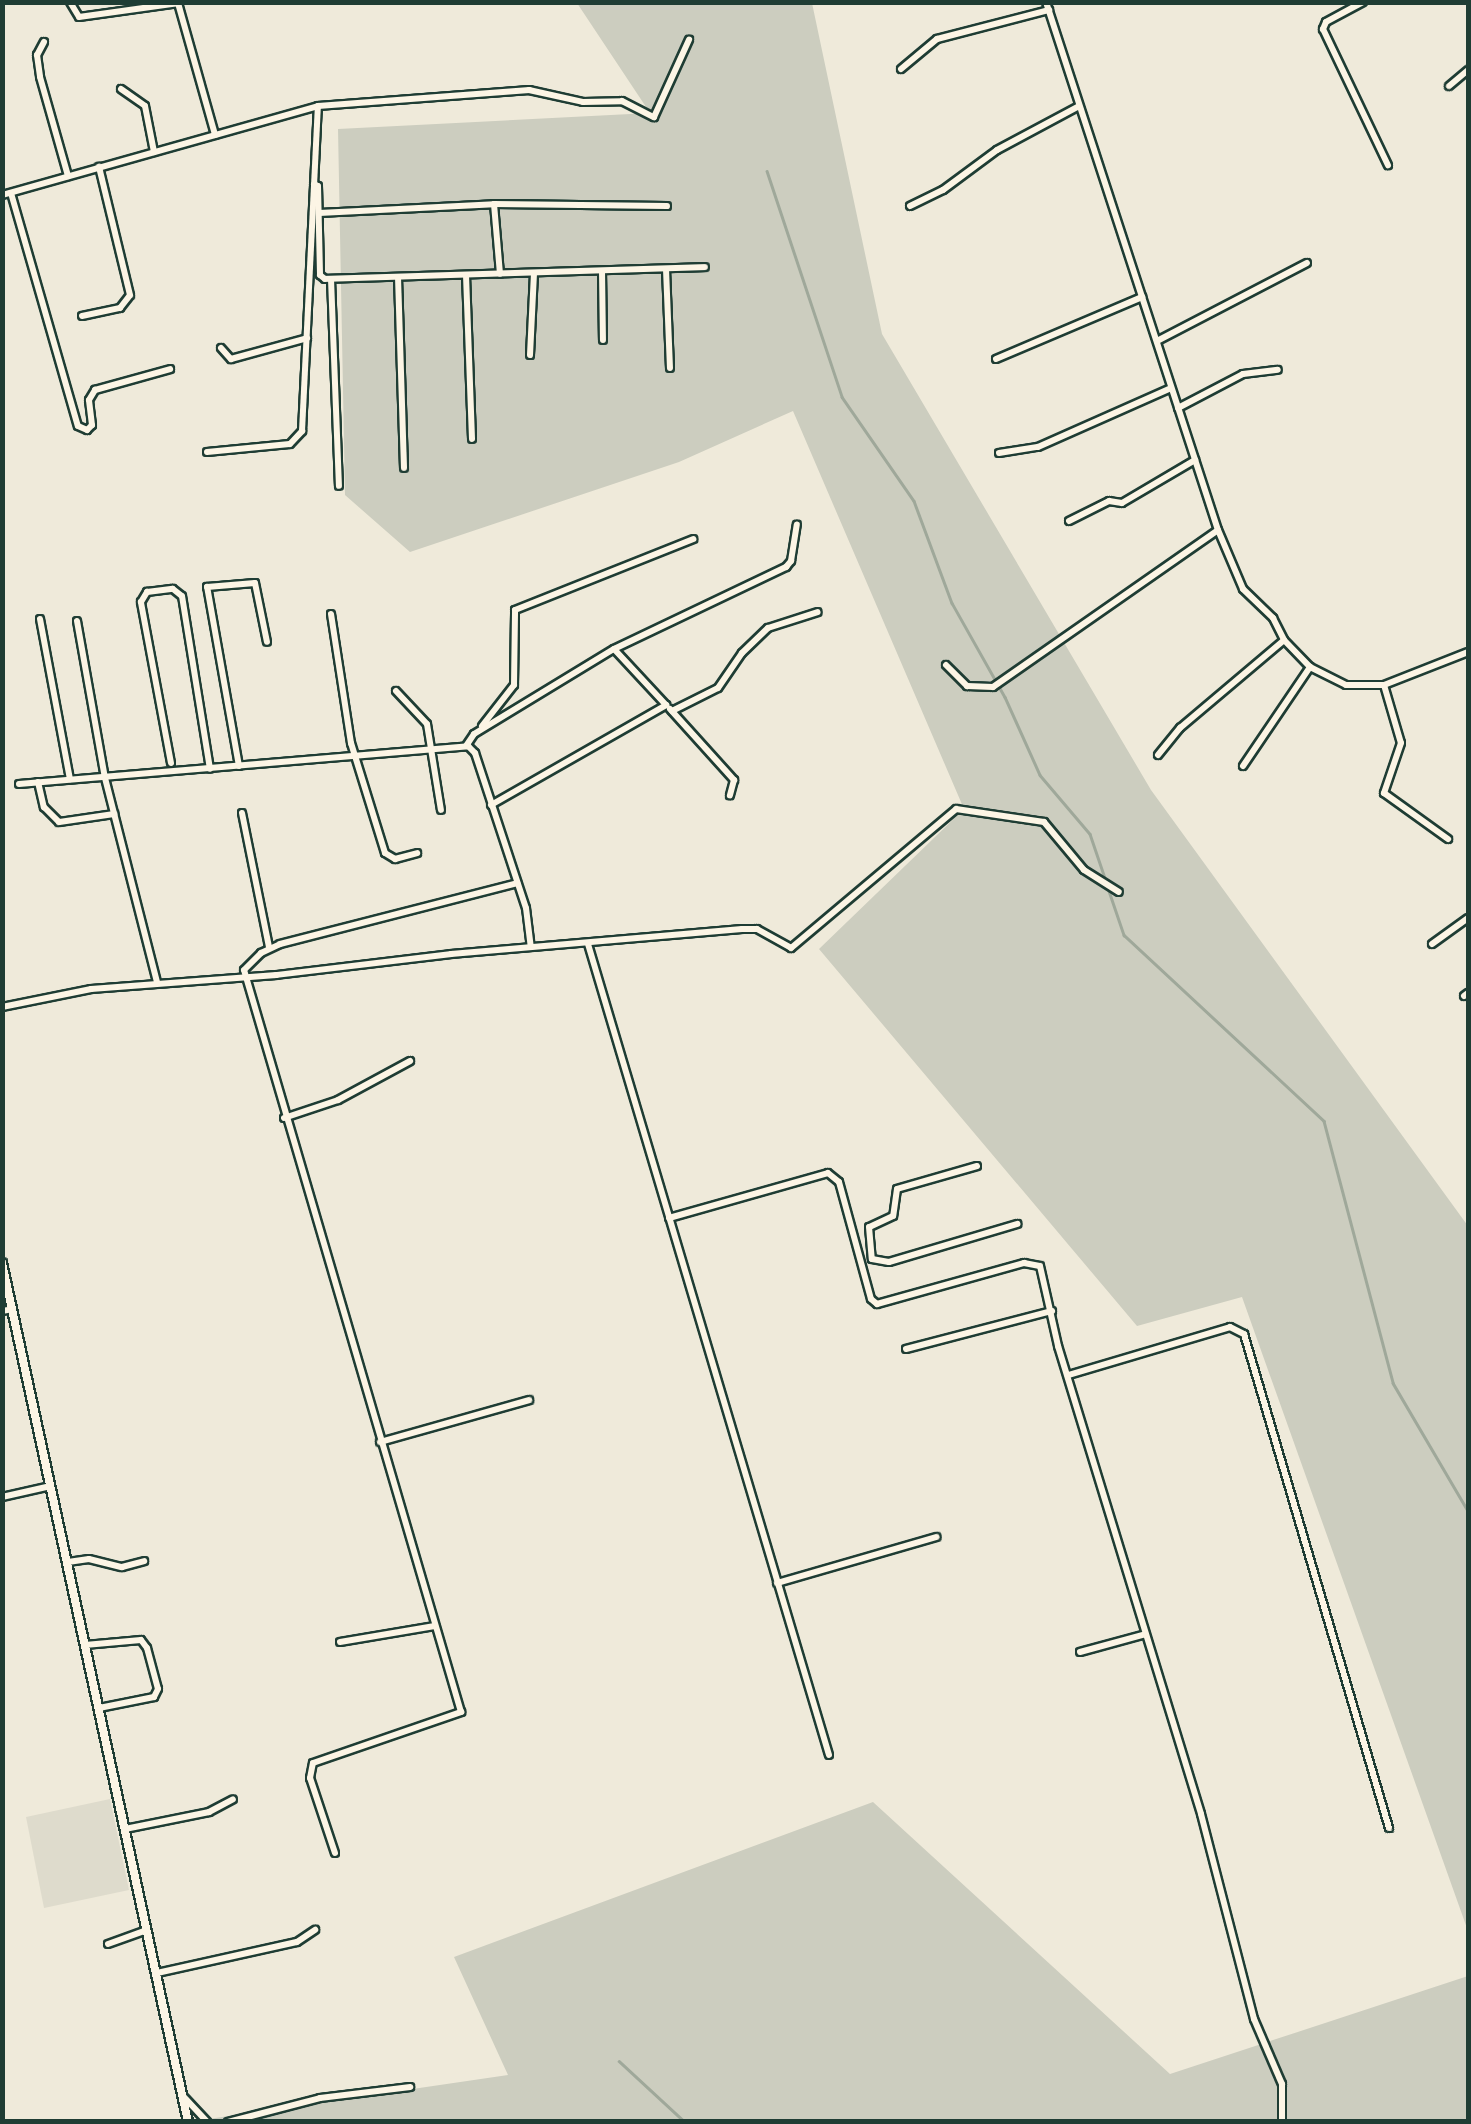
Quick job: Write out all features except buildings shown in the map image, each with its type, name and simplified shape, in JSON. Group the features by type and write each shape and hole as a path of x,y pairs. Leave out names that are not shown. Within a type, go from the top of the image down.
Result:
{"street":[{"path":"70,2 79,17 179,3 215,135"},
{"path":"1363,2 1326,22 1323,29 1388,165"},
{"path":"901,69 937,39 1048,6 1236,576 1273,618 1284,640 1310,667 1346,685 1384,685 1468,652"},
{"path":"170,368 95,390 90,397 92,426 87,430 78,426 7,194 318,106 529,90 582,102 622,101 654,116 689,40"},
{"path":"44,42 37,55 40,78 68,176"},
{"path":"1449,86 1468,70"},
{"path":"121,89 145,106 154,152"},
{"path":"208,452 297,440 302,431 318,106"},
{"path":"910,206 943,190 997,150 1079,106"},
{"path":"82,316 120,308 130,295 99,167"},
{"path":"314,184 318,186 320,276 331,279 705,267"},
{"path":"319,213 494,204 667,206"},
{"path":"494,204 500,274"},
{"path":"1157,341 1307,263"},
{"path":"666,268 670,368"},
{"path":"602,270 603,340"},
{"path":"530,355 534,273"},
{"path":"466,275 472,439"},
{"path":"398,277 404,468"},
{"path":"331,279 338,486"},
{"path":"996,359 1142,297"},
{"path":"221,348 232,359 307,338"},
{"path":"1178,408 1243,374 1278,370"},
{"path":"999,453 1038,447 1171,388"},
{"path":"1069,521 1108,501 1122,503 1195,460"},
{"path":"474,734 614,649 789,565 797,524"},
{"path":"946,665 967,686 993,687 1218,530"},
{"path":"466,746 512,692 515,610 693,539"},
{"path":"238,766 207,588 255,583 267,642"},
{"path":"171,763 141,602 147,592 173,589 182,596 210,769"},
{"path":"492,805 669,708 718,688 742,653 768,628 818,612"},
{"path":"330,614 356,756 386,854 394,859 417,853"},
{"path":"40,619 70,780"},
{"path":"77,621 105,778 157,982"},
{"path":"1158,754 1180,728 1284,640"},
{"path":"614,649 734,780 730,795"},
{"path":"1244,766 1310,667"},
{"path":"1384,685 1401,740 1384,793 1448,840"},
{"path":"396,692 425,719 442,810"},
{"path":"19,784 466,746 474,750 528,915 531,948"},
{"path":"38,782 50,817 59,822 114,814"},
{"path":"2,1007 91,989 157,982 742,929 756,930 786,947 796,947 956,810 1044,822 1084,870 1118,892"},
{"path":"242,813 269,948"},
{"path":"334,1853 310,1778 312,1763 461,1712 284,1118 244,967 269,948 517,883"},
{"path":"1432,944 1468,918"},
{"path":"588,944 829,1754"},
{"path":"284,1118 338,1100 410,1060"},
{"path":"852,1234 893,1216 896,1190 977,1166"},
{"path":"669,1218 828,1173 839,1182 872,1299 877,1304 1033,1262 1041,1270 1201,1814 1254,2019 1282,2084 1282,2122"},
{"path":"869,1227 870,1250 877,1263 1017,1224"},
{"path":"2,1263 8,1310 68,1562 188,2122"},
{"path":"906,1348 1052,1311"},
{"path":"1069,1375 1230,1327 1244,1334 1388,1828"},
{"path":"380,1442 528,1400"},
{"path":"2,1496 51,1486"},
{"path":"778,1583 936,1538"},
{"path":"68,1562 89,1559 122,1567 144,1561"},
{"path":"340,1642 435,1626"},
{"path":"1080,1652 1146,1634"},
{"path":"85,1645 141,1640 158,1689 148,1699 99,1708"},
{"path":"125,1829 209,1812 232,1799"},
{"path":"108,1944 148,1930"},
{"path":"157,1972 297,1942 314,1930"},
{"path":"228,2122 320,2098 410,2087"},
{"path":"184,2097 206,2122"}],"shaded area":[{"path":"577,3 812,3 882,334 1151,790 1468,1226 1468,1931 1242,1297 1137,1326 819,949 964,809 793,411 679,462 410,552 345,495 338,129 650,113"},
{"path":"110,1799 129,1890 44,1908 26,1817"},
{"path":"873,1802 1170,2074 1468,1976 1468,2121 188,2122 508,2075 454,1957"}],"waterway":[{"path":"767,171 842,397 914,501 952,603 1005,697 1040,775 1090,834 1106,881"},
{"path":"1108,888 1124,935 1324,1121 1393,1383 1468,1511"},
{"path":"619,2061 685,2122"}]}
